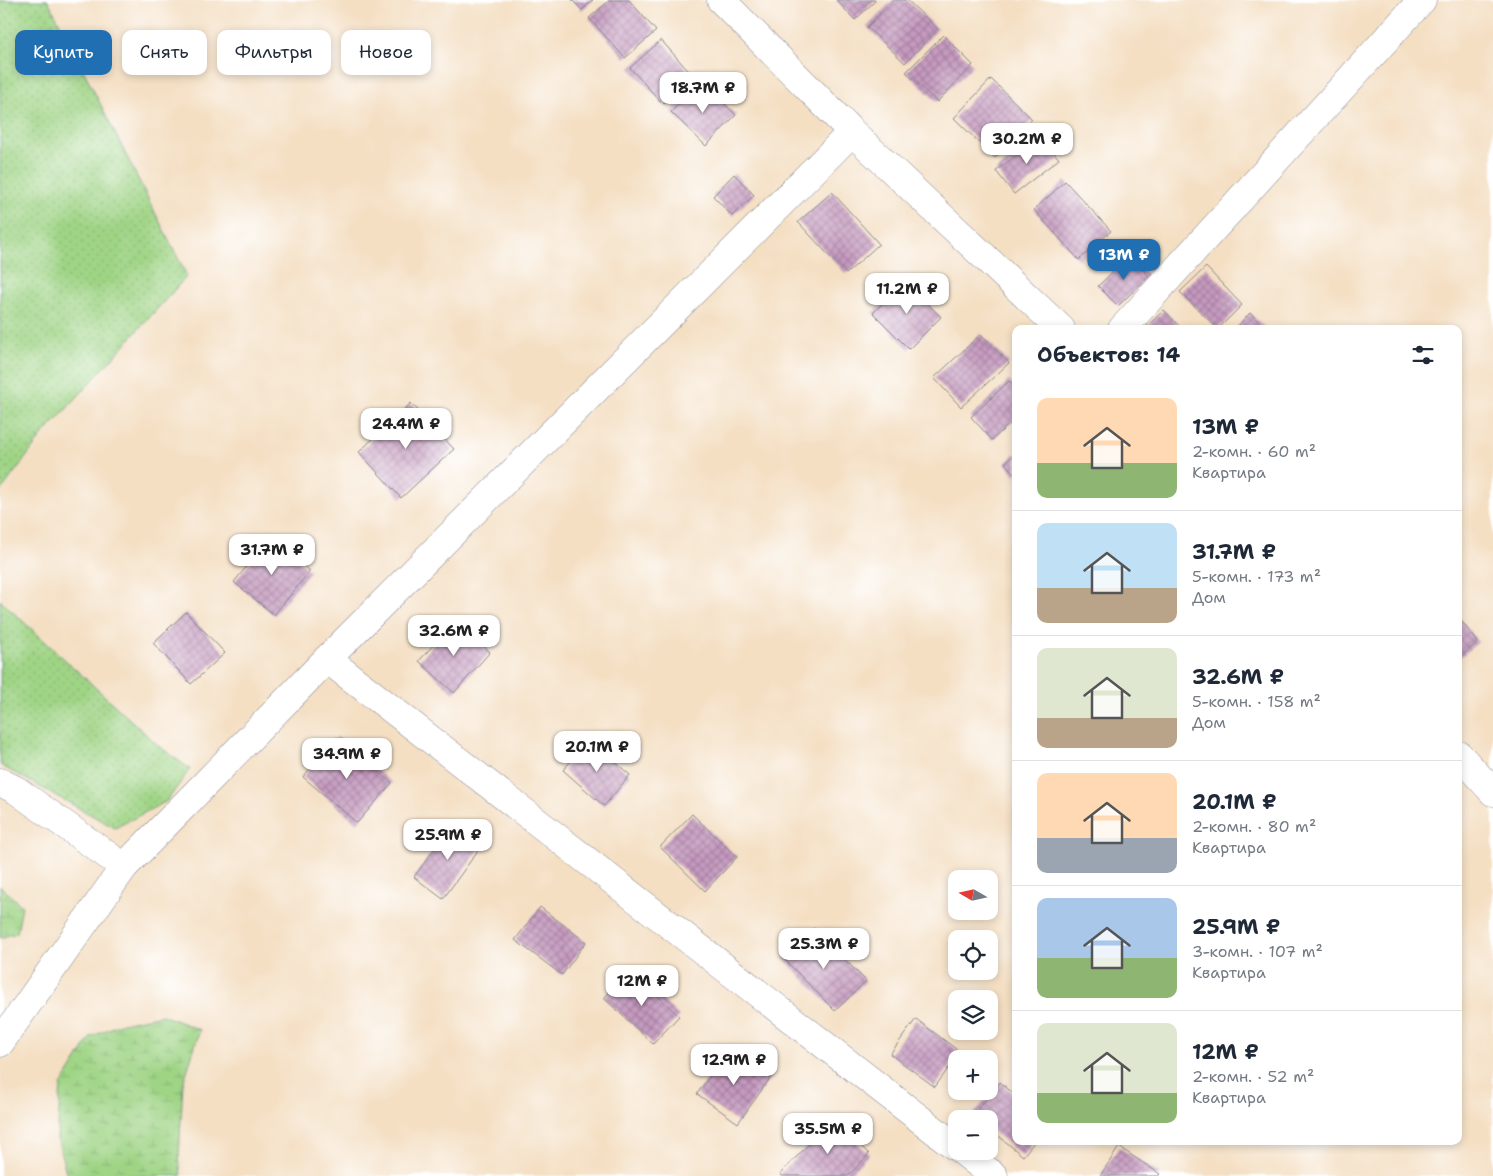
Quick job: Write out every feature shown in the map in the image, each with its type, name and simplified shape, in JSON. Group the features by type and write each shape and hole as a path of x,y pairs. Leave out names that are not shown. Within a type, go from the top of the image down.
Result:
{"street":[{"path":"721,0 852,132 1057,325"},
{"path":"1126,325 1422,0"},
{"path":"0,1043 124,867 327,659 852,132"},
{"path":"327,659 948,1141"},
{"path":"1462,758 1493,792"},
{"path":"0,782 16,790 124,867"},
{"path":"974,1160 994,1176"}],"green space":[{"path":"0,0 48,0 63,30 15,30 15,75 86,75 187,276 41,437 0,492"},
{"path":"0,600 160,747 190,769 167,801 115,828 0,765"},
{"path":"0,886 22,906 17,933 0,938"},
{"path":"162,1015 200,1030 183,1084 179,1157 181,1176 67,1176 57,1138 61,1085 91,1037 122,1023"}],"building":[{"path":"572,0 593,0 582,10"},
{"path":"610,0 629,0 656,31 625,58 589,18"},
{"path":"836,0 876,0 855,20"},
{"path":"893,0 907,0 938,29 905,63 867,27"},
{"path":"943,35 973,65 937,102 906,72"},
{"path":"661,40 693,76 663,104 630,68"},
{"path":"991,79 1032,119 995,158 954,118"},
{"path":"701,81 736,115 706,146 671,112"},
{"path":"1041,136 1059,159 1014,194 996,171"},
{"path":"734,174 754,195 732,216 713,196"},
{"path":"1065,181 1111,231 1079,260 1034,210"},
{"path":"832,192 879,244 846,274 798,222"},
{"path":"1129,256 1149,276 1118,306 1098,286"},
{"path":"1206,267 1242,305 1222,325 1214,325 1180,292"},
{"path":"905,281 941,317 909,349 873,313"},
{"path":"1164,310 1178,325 1148,325"},
{"path":"1250,313 1262,325 1239,325"},
{"path":"981,334 1009,363 961,407 934,378"},
{"path":"1009,381 1012,384 1012,422 992,440 971,417"},
{"path":"411,403 454,449 401,498 359,452"},
{"path":"1012,457 1012,471 1005,463"},
{"path":"270,538 310,571 274,615 234,582"},
{"path":"186,612 225,653 191,684 153,643"},
{"path":"455,621 490,652 454,693 419,661"},
{"path":"1462,622 1478,642 1462,655"},
{"path":"337,737 392,783 357,823 303,777"},
{"path":"590,740 630,775 604,806 563,770"},
{"path":"692,814 737,857 705,891 660,847"},
{"path":"453,823 482,845 443,899 414,877"},
{"path":"540,907 586,942 562,975 515,940"},
{"path":"814,928 866,981 835,1011 783,958"},
{"path":"630,970 679,1016 653,1044 604,998"},
{"path":"916,1019 957,1050 948,1050 948,1069 935,1087 890,1054"},
{"path":"730,1048 771,1077 738,1123 697,1094"},
{"path":"1000,1082 1012,1092 1012,1145 1032,1145 1023,1156 998,1135 998,1110 977,1110 985,1100 998,1100 998,1084"},
{"path":"833,1119 869,1154 848,1176 782,1176 780,1174"},
{"path":"1119,1147 1160,1174 1158,1176 1100,1176"}]}
